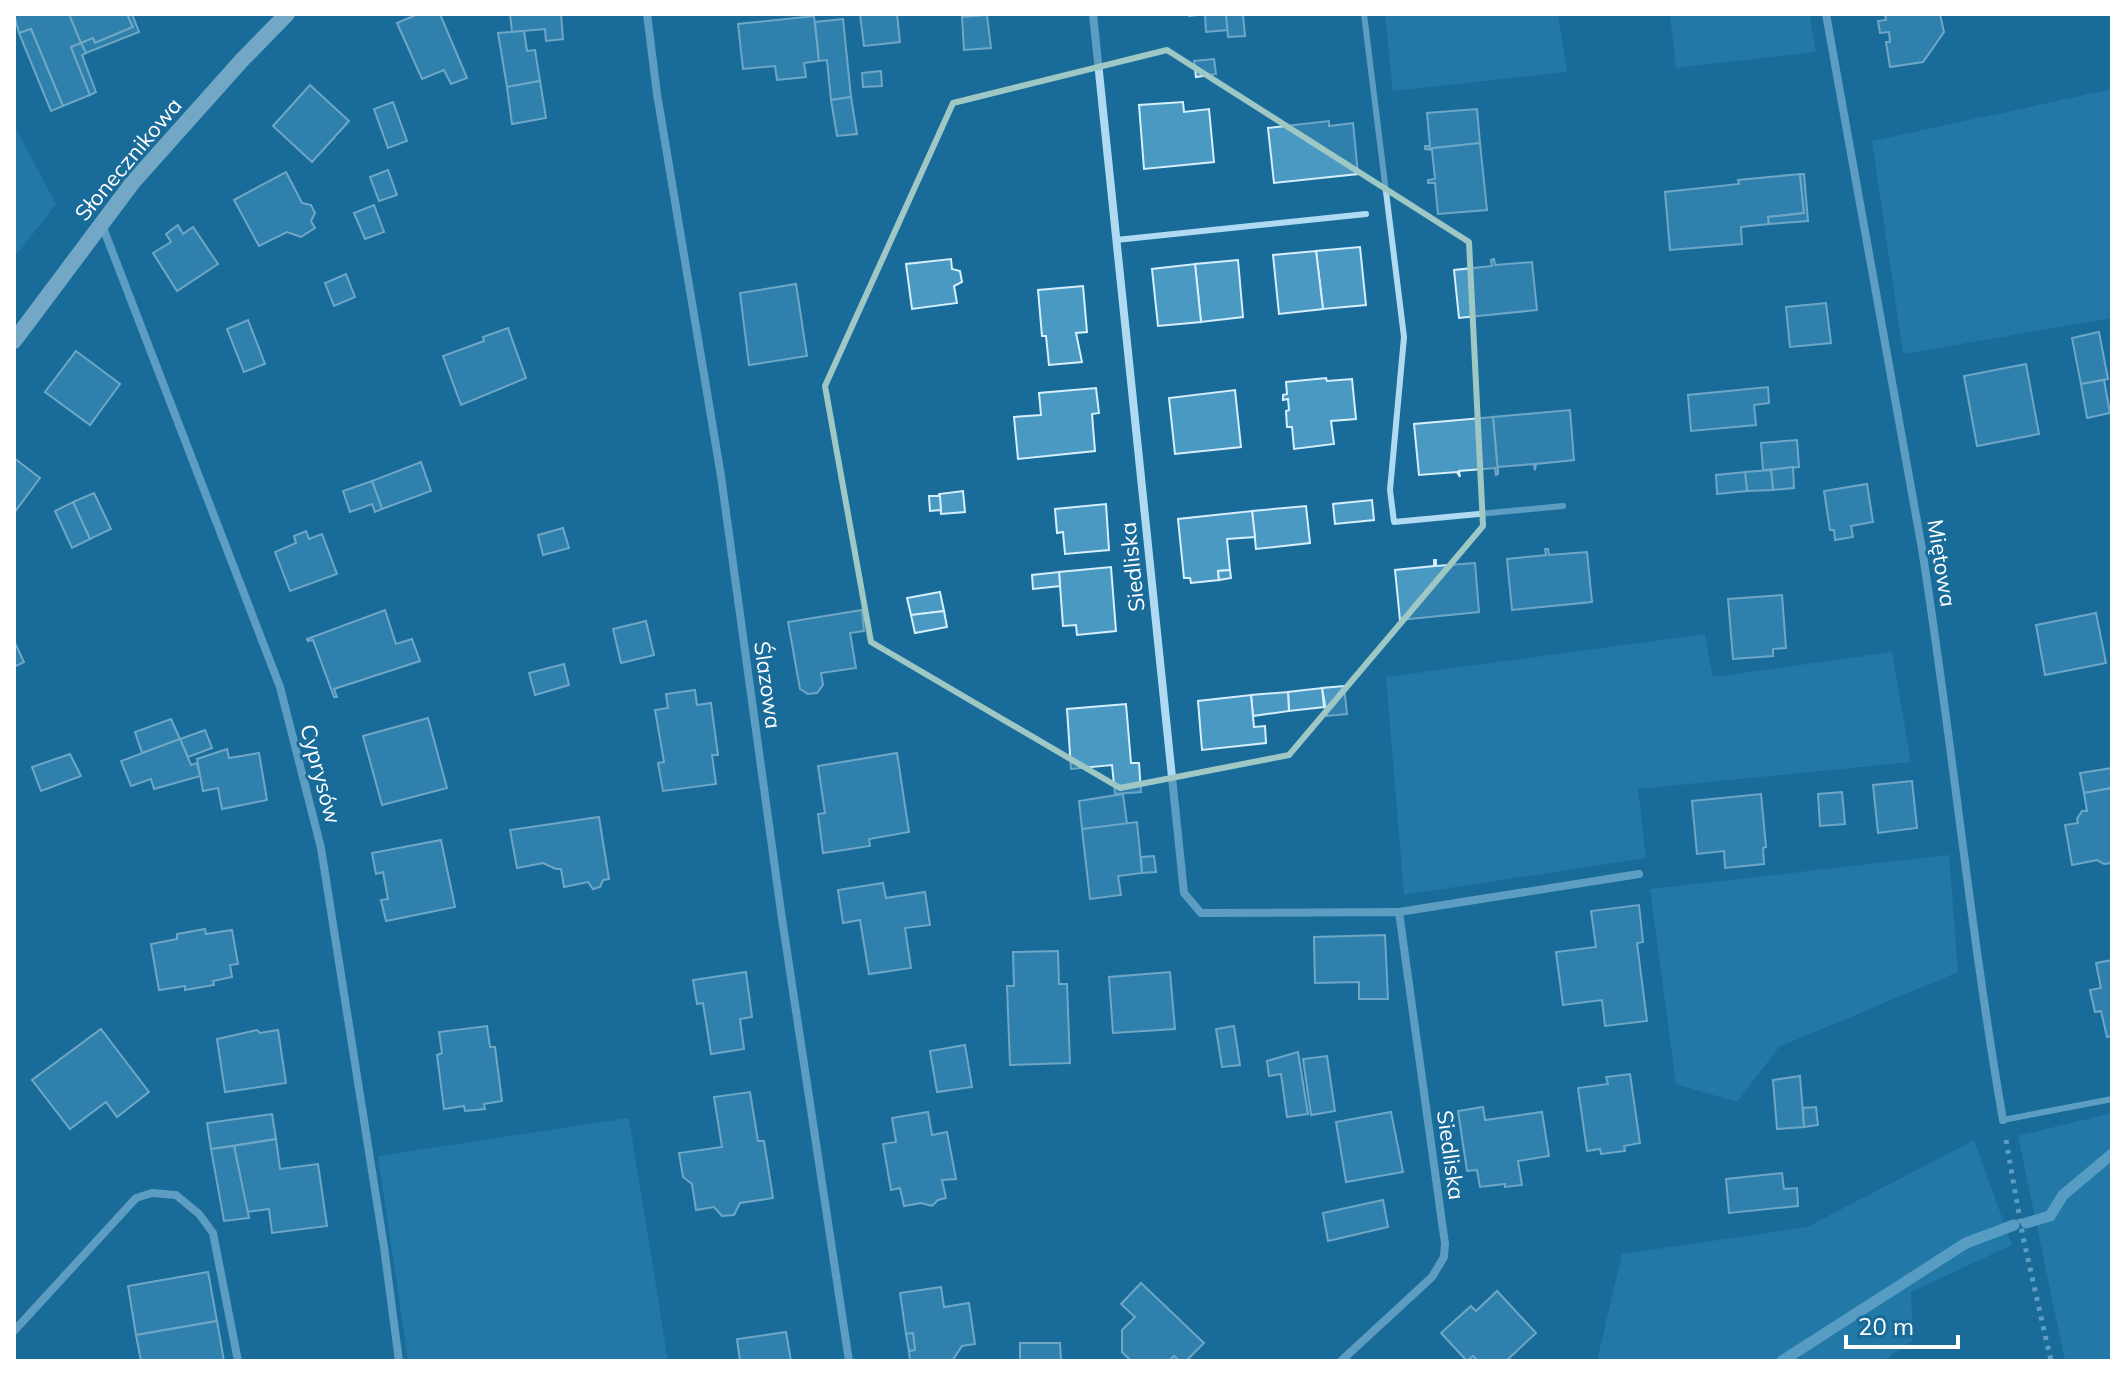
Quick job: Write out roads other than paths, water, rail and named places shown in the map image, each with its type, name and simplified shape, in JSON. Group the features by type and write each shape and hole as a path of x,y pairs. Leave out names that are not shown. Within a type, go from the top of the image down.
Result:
{"street":[{"name":"Słonecznikowa","path":"14,341 133,182 287,14"},
{"name":"Ślazowa","path":"647,14 657,94 721,476 783,927 849,1361"},
{"name":"Siedliska","path":"1093,14 1184,893 1201,913 1399,912 1639,874"},
{"name":"Miętowa","path":"1826,14 1922,549 1981,997 2003,1120"},
{"name":"Cyprysów","path":"101,224 280,687 321,848 399,1361"},
{"name":"Siedliska","path":"1341,1361 1432,1277 1444,1257 1445,1244 1399,912"},
{"path":"14,1331 136,1198 152,1193 176,1195 199,1214 213,1233 238,1361"}],"lane":[{"path":"1364,14 1404,337 1390,490 1394,522 1563,506"},
{"path":"1116,240 1366,214"},
{"path":"2003,1120 2112,1099"}],"waterway":[{"path":"2026,1223 2050,1216 2063,1195 2112,1154"},
{"path":"1782,1361 1966,1243 2014,1225"}]}
